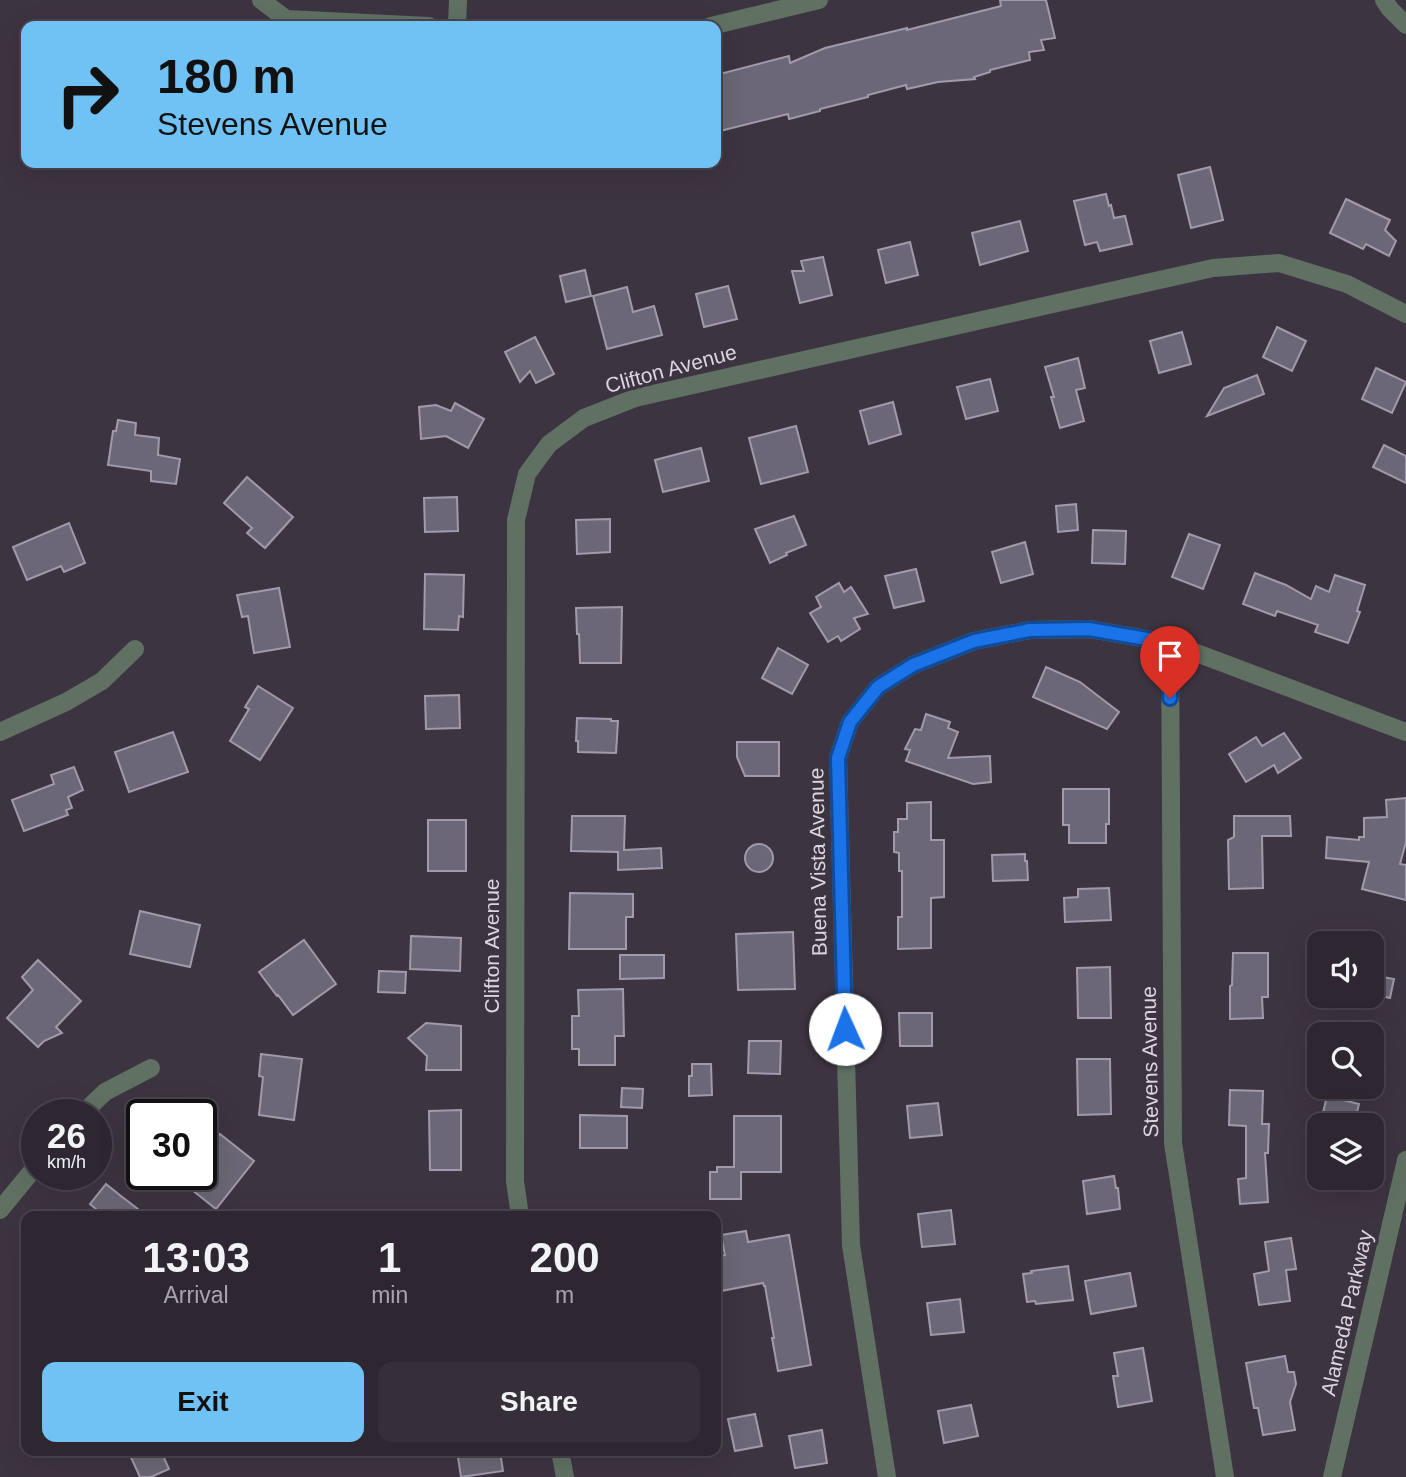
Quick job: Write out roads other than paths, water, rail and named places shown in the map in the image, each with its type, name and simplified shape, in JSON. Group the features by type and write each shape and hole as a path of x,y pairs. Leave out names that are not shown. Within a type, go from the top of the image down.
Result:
{"street":[{"path":"261,0 286,19 327,21"},
{"path":"457,21 458,0"},
{"path":"721,24 819,0"},
{"path":"1384,0 1406,25"},
{"name":"Clifton Avenue","path":"519,1211 515,1181 516,520 527,474 549,444 584,418 635,398 1213,268 1279,263 1347,284 1406,314"},
{"name":"Buena Vista Avenue","path":"887,1477 851,1245 838,758 850,722 878,687 913,665 974,641 1030,630 1089,629 1170,643 1406,732"},
{"name":"Stevens Avenue","path":"1170,643 1173,1143 1225,1477"},
{"path":"0,732 66,702 102,681 135,649"},
{"path":"98,1099 105,1092 151,1068"},
{"name":"Alameda Parkway","path":"1332,1477 1406,1160"},
{"path":"0,1210 21,1184"},
{"path":"561,1456 565,1477"}]}
